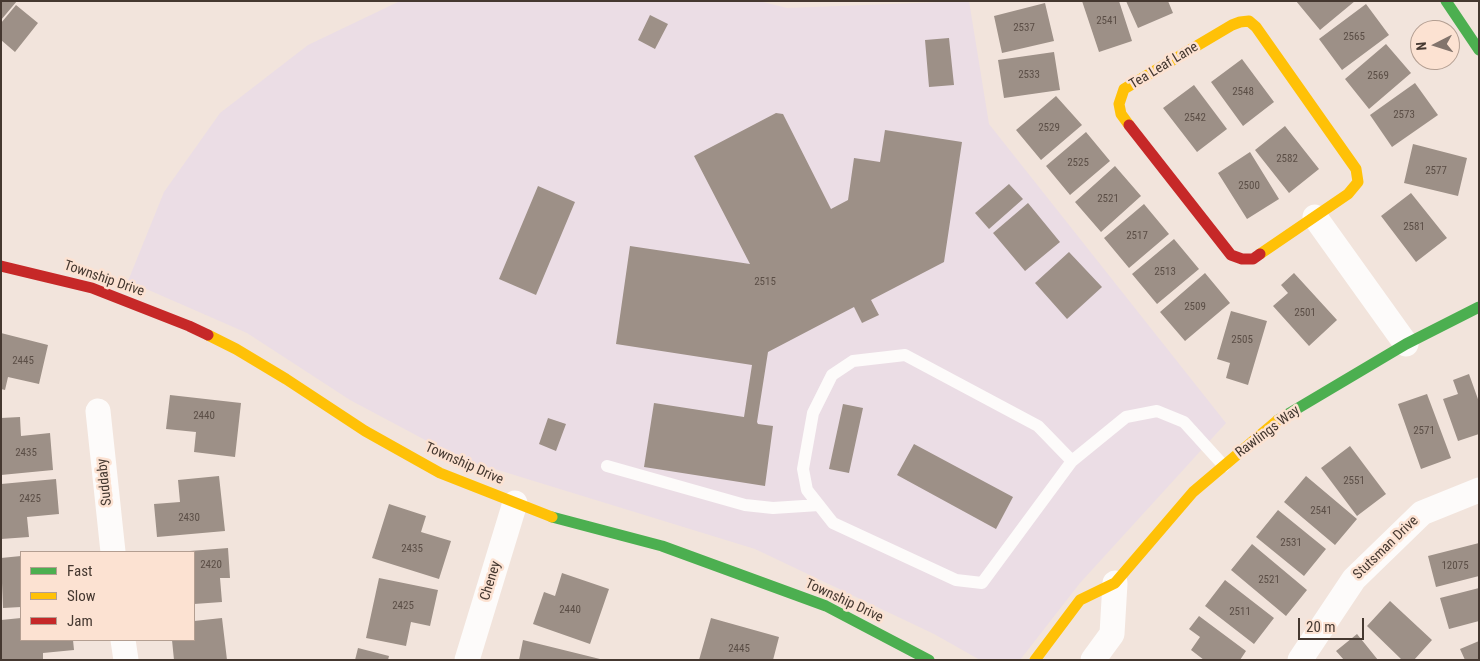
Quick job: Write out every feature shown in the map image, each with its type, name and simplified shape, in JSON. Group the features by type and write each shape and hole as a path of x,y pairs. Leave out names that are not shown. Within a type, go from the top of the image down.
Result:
{"street":[{"path":"1446,1 1479,50"},
{"name":"Tea Leaf Lane","path":"1249,21 1256,27 1356,168 1358,182 1348,194 1315,217 1253,259 1231,255 1122,114 1119,104 1124,90 1232,25 1249,21"},
{"path":"1315,217 1406,344"},
{"name":"Township Drive","path":"1,266 92,288 189,326 236,349 286,379 365,431 440,473 544,515 662,546 826,606 929,660"},
{"name":"Rawlings Way","path":"1035,660 1080,600 1115,582 1193,492 1283,416 1406,344 1479,307"},
{"name":"Suddaby","path":"98,411 113,551"},
{"name":"Stutsman Drive","path":"1300,660 1354,579 1422,513 1479,490"},
{"name":"Cheney","path":"466,660 515,503"},
{"path":"1093,660 1112,634 1115,582"},
{"path":"124,641 126,660"}],"lane":[{"path":"1072,461 1038,426 905,355 853,361 832,375 813,413 803,469 807,490 833,523 956,580 982,583 1072,461 1126,417 1157,412 1184,422 1224,466"},
{"path":"607,466 745,505 773,508 819,505"}],"shaded area":[{"path":"400,1 759,1 787,8 969,1 989,124 1226,423 1080,583 1020,660 980,660 934,634 755,549 459,458 350,400 247,333 128,281 164,192 220,113 308,45"}],"building":[{"path":"1,1 17,1 1,20"},
{"path":"1082,1 1119,1 1132,41 1099,52"},
{"path":"1126,1 1168,1 1173,13 1138,28"},
{"path":"1296,1 1355,1 1320,30"},
{"path":"1045,3 1054,41 1002,53 994,16"},
{"path":"1366,4 1389,35 1342,70 1319,39"},
{"path":"16,5 38,23 15,52 1,40 1,23"},
{"path":"650,15 668,24 655,49 638,40"},
{"path":"949,38 954,85 929,87 925,40"},
{"path":"1386,44 1411,73 1369,109 1345,79"},
{"path":"1054,52 1060,90 1004,98 998,60"},
{"path":"1242,59 1274,102 1243,126 1211,82"},
{"path":"1415,83 1438,115 1392,147 1370,115"},
{"path":"1194,85 1227,129 1197,152 1163,108"},
{"path":"1056,96 1082,125 1041,160 1016,130"},
{"path":"776,113 783,114 831,209 848,200 854,158 880,162 885,130 962,142 944,262 871,300 879,315 862,323 854,307 768,352 757,422 758,424 773,426 765,486 644,467 654,403 744,417 752,365 616,344 630,246 750,264 694,156"},
{"path":"1285,126 1319,169 1289,193 1255,150"},
{"path":"1086,132 1110,161 1070,195 1046,166"},
{"path":"1413,144 1467,158 1458,196 1404,183"},
{"path":"1250,152 1279,199 1247,219 1218,173"},
{"path":"1115,166 1141,196 1101,232 1075,202"},
{"path":"1009,184 1023,199 989,229 975,213"},
{"path":"538,186 575,202 536,295 499,279"},
{"path":"1411,193 1447,238 1416,262 1381,216"},
{"path":"1028,203 1060,242 1025,271 993,233"},
{"path":"1144,204 1169,234 1129,268 1104,238"},
{"path":"1174,239 1199,269 1157,304 1132,274"},
{"path":"1069,252 1102,287 1067,319 1035,283"},
{"path":"1205,273 1230,303 1185,341 1160,312"},
{"path":"1294,273 1337,320 1309,346 1273,306 1288,293 1281,285"},
{"path":"1231,311 1267,321 1248,385 1226,378 1230,363 1217,359"},
{"path":"1,333 48,345 39,384 8,377 5,390 1,389"},
{"path":"1469,374 1479,402 1479,434 1458,441 1443,399 1458,394 1453,380"},
{"path":"1427,394 1451,458 1421,469 1398,404"},
{"path":"170,395 241,403 235,457 194,452 196,432 166,429"},
{"path":"843,404 863,408 849,473 829,469"},
{"path":"20,417 21,436 50,433 53,470 1,475 1,418"},
{"path":"548,418 566,424 556,451 539,444"},
{"path":"914,444 1013,497 996,529 897,475"},
{"path":"1350,446 1386,494 1357,516 1321,468"},
{"path":"219,476 225,531 157,537 154,504 180,502 178,480"},
{"path":"1306,476 1357,519 1335,545 1284,502"},
{"path":"56,479 59,514 27,517 29,537 1,539 1,484"},
{"path":"389,504 426,516 421,532 451,541 439,579 372,558"},
{"path":"1278,510 1326,549 1304,576 1256,537"},
{"path":"1479,543 1479,576 1436,587 1428,556"},
{"path":"1252,544 1307,590 1286,616 1231,570"},
{"path":"228,548 230,578 220,578 222,602 195,604 195,551 190,551"},
{"path":"20,556 20,607 3,608 1,558"},
{"path":"562,573 609,589 590,644 533,624 544,592 555,596"},
{"path":"379,578 438,590 430,626 411,622 406,646 366,638"},
{"path":"1225,580 1274,618 1254,644 1205,606"},
{"path":"1479,588 1479,621 1449,629 1440,598"},
{"path":"1390,601 1432,640 1414,660 1402,660 1367,626"},
{"path":"1199,616 1246,651 1240,660 1204,660 1191,650 1200,637 1189,629"},
{"path":"20,618 20,641 73,641 74,650 43,653 43,660 1,660 1,620"},
{"path":"222,618 227,660 174,660 172,641 195,641 195,621"},
{"path":"711,618 779,637 773,660 699,660"},
{"path":"1357,634 1378,660 1344,660 1336,651"},
{"path":"523,640 600,659 600,660 519,660"},
{"path":"1479,641 1479,660 1465,660 1460,649"},
{"path":"358,648 389,656 388,660 355,660"}],"traffic: fast":[{"path":"1446,1 1479,50"},
{"path":"1278,420 1406,344 1479,307"},
{"path":"552,517 662,546 826,606 929,660"}],"traffic: slow":[{"path":"1249,21 1256,27 1356,169 1358,182 1348,194 1260,254"},
{"path":"1129,125 1121,114 1119,104 1124,89 1232,25 1249,21"},
{"path":"208,335 236,349 286,379 365,431 440,473 552,517"},
{"path":"1035,660 1080,600 1115,583 1193,492 1278,420"}],"traffic: jam":[{"path":"1129,125 1231,255 1242,259 1253,259 1260,254"},
{"path":"1,266 92,288 208,335"}]}
